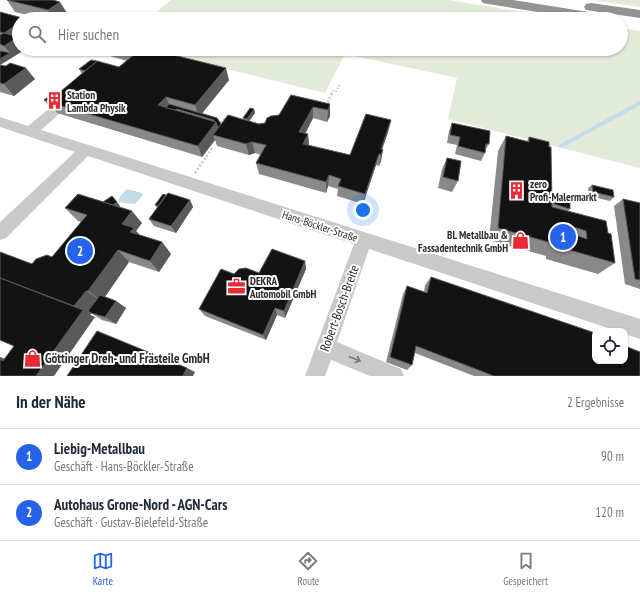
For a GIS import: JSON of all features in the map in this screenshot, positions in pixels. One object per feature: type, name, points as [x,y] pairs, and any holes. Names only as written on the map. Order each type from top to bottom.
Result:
[{"type":"highway","points":[[488,0],[563,12]]},
{"type":"highway","points":[[548,0],[627,12]]},
{"type":"highway","points":[[628,12],[640,14]]},
{"type":"highway","points":[[628,22],[640,24]]},
{"type":"street","points":[[30,132],[82,87]]},
{"type":"street","name":"Hans-Böckler-Straße","points":[[0,122],[640,329]]},
{"type":"street","points":[[0,233],[86,150]]},
{"type":"street","name":"Robert-Bosch-Breite","points":[[315,376],[364,240]]},
{"type":"street","points":[[325,347],[394,376]]},
{"type":"path","points":[[325,107],[333,92],[336,91],[340,84]]},
{"type":"path","points":[[221,123],[226,117]]},
{"type":"path","points":[[188,183],[213,147]]},
{"type":"green space","points":[[171,0],[449,0],[523,12],[156,12]]},
{"type":"green space","points":[[592,0],[640,0],[640,7]]},
{"type":"green space","points":[[628,29],[640,31],[640,168],[448,119],[457,78],[354,56],[628,56]]},
{"type":"green space","points":[[173,56],[344,56],[325,93]]},
{"type":"water","points":[[127,189],[142,193],[142,196],[135,204],[118,202],[120,196]]},
{"type":"building","points":[[7,0],[53,0],[60,2],[48,10]]},
{"type":"building","points":[[0,12],[12,15],[12,28],[4,33],[0,32]]},
{"type":"building","points":[[4,33],[12,35],[12,41],[4,46],[0,44],[0,35]]},
{"type":"building","points":[[1,51],[10,53],[0,59]]},
{"type":"building","points":[[132,56],[177,56],[226,68],[195,105],[166,97],[158,105],[216,122],[198,146],[48,102],[97,61],[119,67]]},
{"type":"building","points":[[91,60],[97,61],[85,71],[79,69]]},
{"type":"building","points":[[10,63],[26,68],[4,84],[0,83],[0,65],[6,66]]},
{"type":"building","points":[[53,93],[57,94],[48,101],[44,100]]},
{"type":"building","points":[[291,95],[330,104],[328,110],[313,107],[299,132],[308,134],[303,144],[350,155],[366,114],[391,120],[381,149],[383,150],[381,155],[379,154],[365,194],[338,186],[341,179],[329,175],[326,182],[256,163],[266,145],[252,142],[246,144],[213,135],[228,115],[259,124],[265,123],[267,118],[279,115]]},
{"type":"building","points":[[169,104],[217,118],[221,124],[218,128],[214,120],[177,109],[166,108]]},
{"type":"building","points":[[250,108],[254,109],[247,119],[243,118]]},
{"type":"building","points":[[452,123],[490,131],[489,144],[486,144],[485,153],[458,146],[460,137],[450,135]]},
{"type":"building","points":[[506,136],[529,142],[529,137],[549,142],[549,147],[551,147],[552,207],[606,221],[608,233],[611,234],[615,263],[559,247],[559,245],[498,228]],"holes":[[[574,227],[586,231],[587,239],[575,235]]]},
{"type":"building","points":[[447,158],[461,161],[458,181],[443,177]]},
{"type":"building","points":[[592,185],[613,190],[614,197],[593,192]]},
{"type":"building","points":[[168,193],[190,200],[171,226],[149,219]]},
{"type":"building","points":[[78,194],[132,211],[122,224],[134,228],[130,232],[162,242],[150,261],[118,250],[88,291],[86,291],[74,306],[0,278],[0,252],[32,264],[36,259],[47,255],[52,257],[87,215],[65,208]]},
{"type":"building","points":[[163,194],[166,195],[158,206],[155,205]]},
{"type":"building","points":[[554,194],[570,198],[570,209],[554,204]]},
{"type":"building","points":[[112,196],[117,202],[113,205],[103,202]]},
{"type":"building","points":[[623,199],[640,203],[640,280],[635,279]]},
{"type":"building","points":[[272,249],[305,261],[284,311],[275,308],[263,335],[199,309],[221,269],[234,274],[239,269],[246,268],[259,273]]},
{"type":"building","points":[[431,277],[592,332],[592,364],[628,364],[628,347],[640,352],[640,376],[494,376],[416,346],[412,365],[390,357],[407,286],[427,293]]},
{"type":"building","points":[[0,278],[83,310],[36,376],[0,376],[0,359],[3,361],[14,346],[0,340]]},
{"type":"building","points":[[100,295],[116,301],[105,317],[88,311]]},
{"type":"building","points":[[97,331],[187,368],[183,376],[67,376]]},
{"type":"waterway","points":[[561,146],[640,103]]},
{"type":"place","name":"Station Lambda Physik","points":[[54,101]]},
{"type":"place","name":"zero Profi-Malermarkt","points":[[517,190]]},
{"type":"place","name":"Liebig-Metallbau","points":[[563,237]]},
{"type":"place","name":"BL Metallbau & Fassadentechnik GmbH","points":[[521,241]]},
{"type":"place","name":"Autohaus Grone-Nord - AGN-Cars","points":[[80,251]]},
{"type":"place","name":"DEKRA Automobil GmbH","points":[[237,287]]},
{"type":"place","name":"Göttinger Dreh- und Frästeile GmbH","points":[[32,358]]}]
